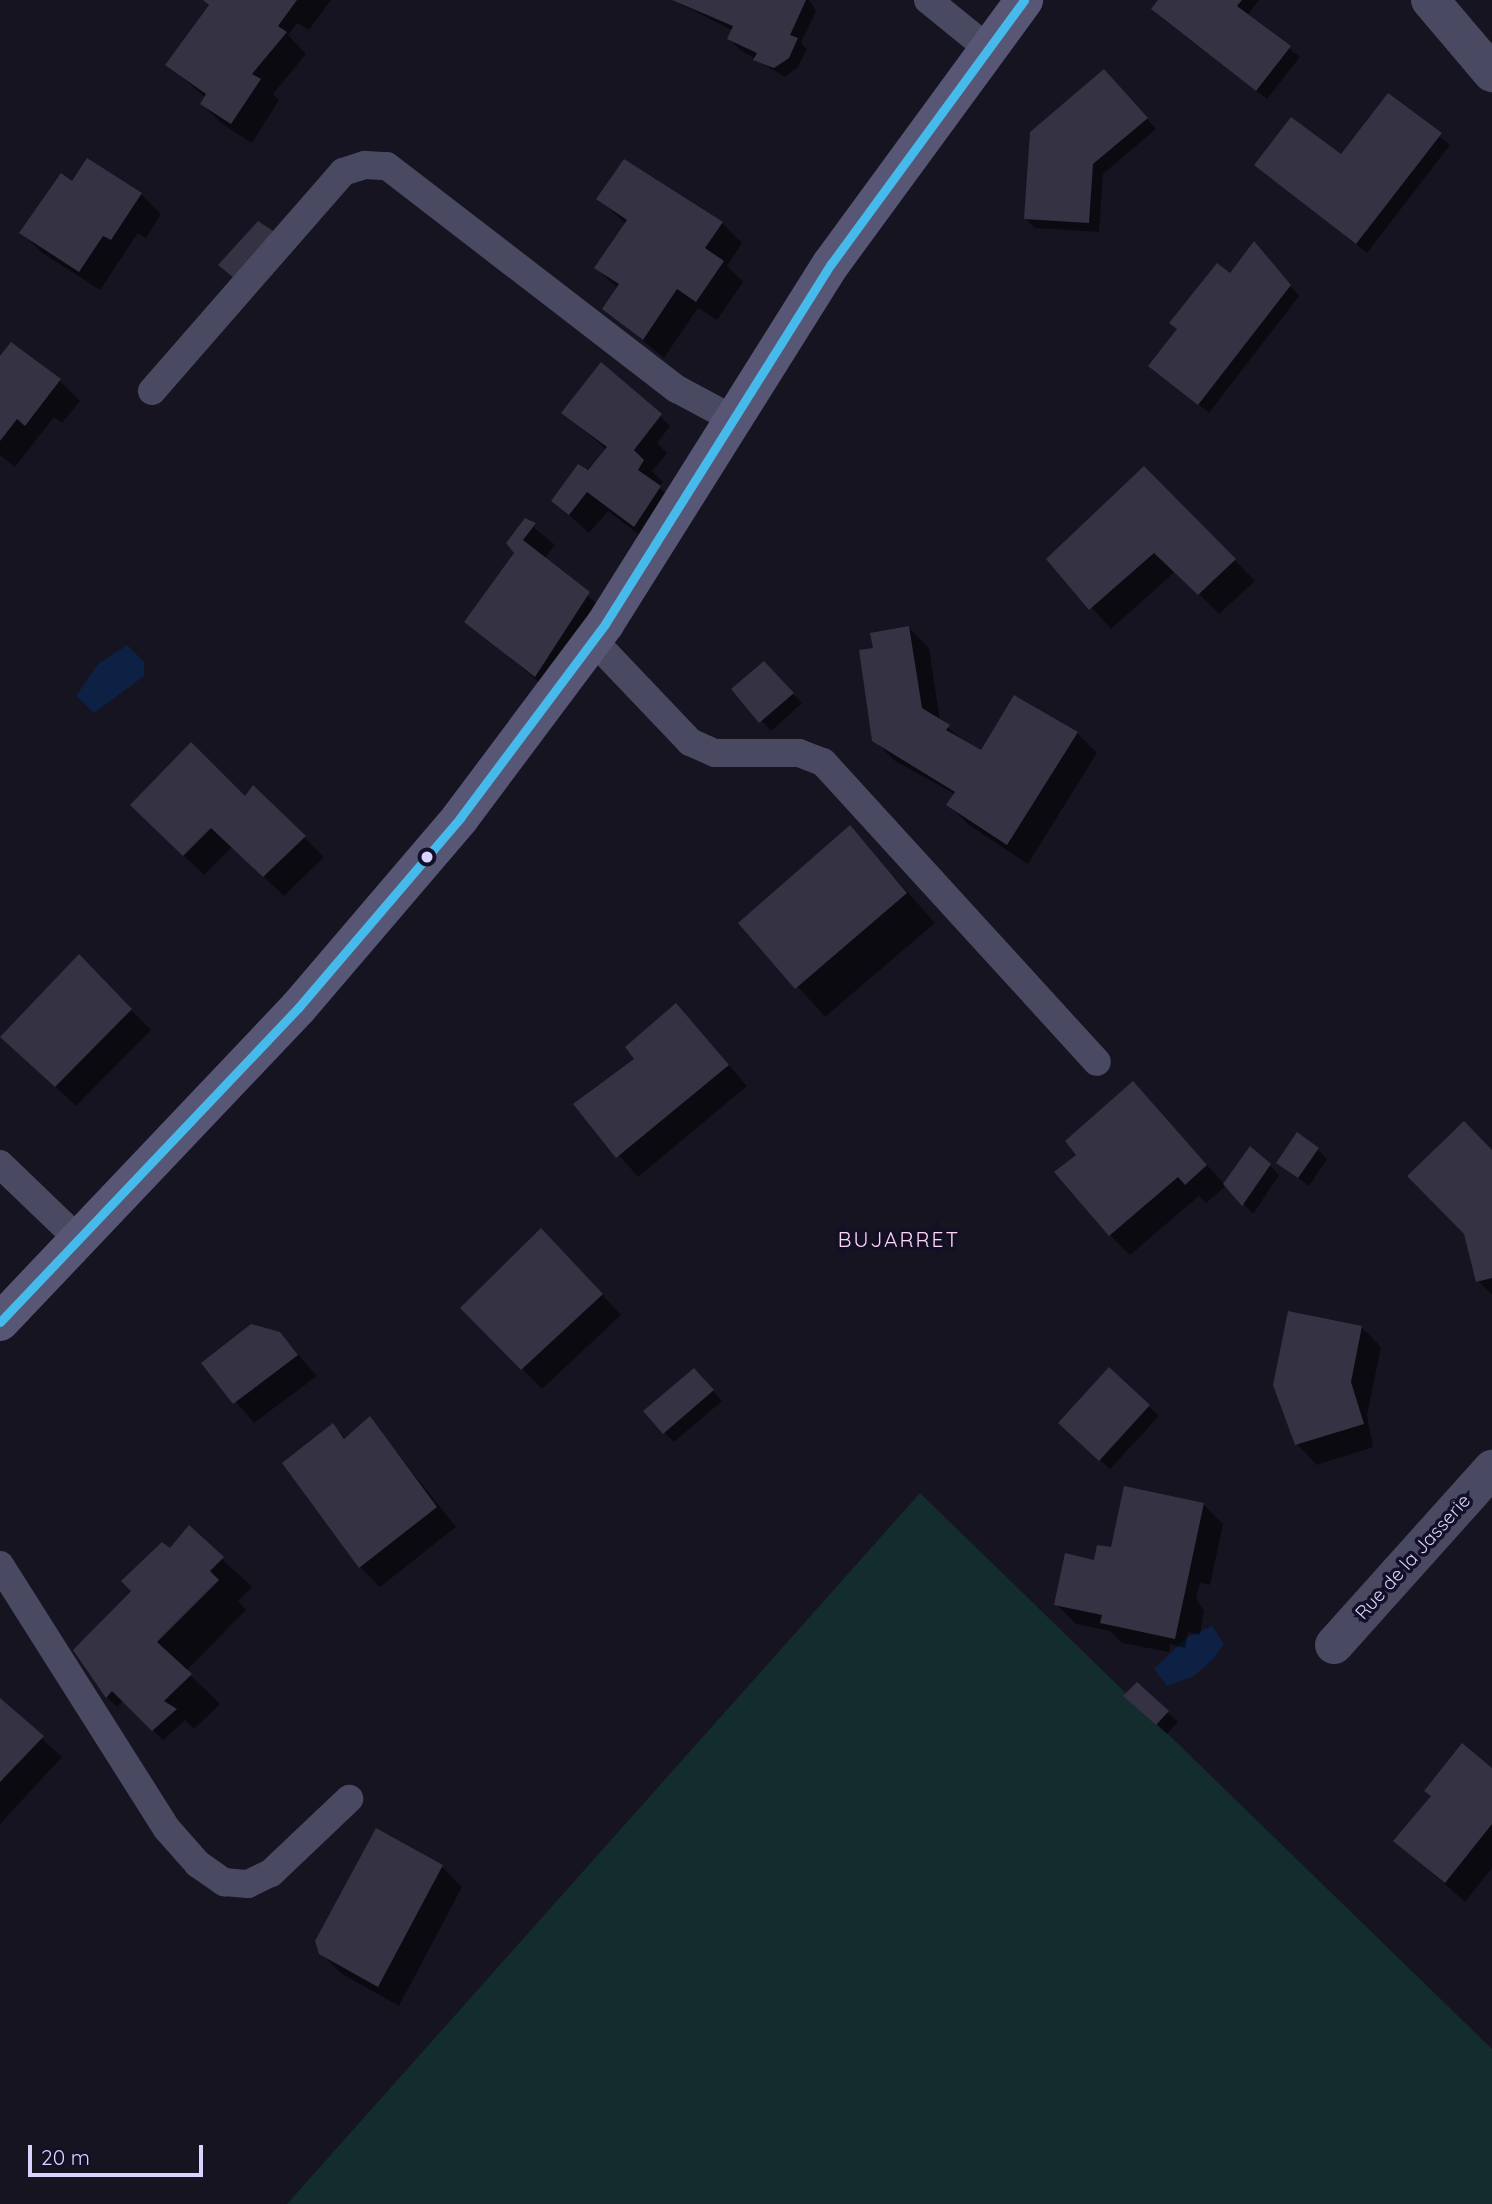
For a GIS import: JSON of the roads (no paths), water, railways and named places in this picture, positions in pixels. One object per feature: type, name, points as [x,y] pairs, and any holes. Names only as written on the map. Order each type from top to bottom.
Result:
[{"type":"main road","points":[[0,1322],[332,968],[460,818],[593,640],[831,264],[1024,0]]},
{"type":"street","points":[[1430,0],[1492,73]]},
{"type":"street","name":"Rue de la Jasserie","points":[[1334,1645],[1492,1469]]},
{"type":"lane","points":[[928,0],[987,48]]},
{"type":"lane","points":[[152,391],[343,172],[365,164],[387,166],[655,373],[733,419]]},
{"type":"lane","points":[[593,640],[690,742],[715,753],[799,753],[823,762],[1097,1062]]},
{"type":"lane","points":[[0,1164],[79,1240]]},
{"type":"lane","points":[[0,1565],[167,1829],[198,1864],[224,1882],[248,1884],[271,1873],[349,1799]]},
{"type":"water","points":[[127,645],[144,662],[144,676],[94,713],[76,696],[98,664]]},
{"type":"water","points":[[1212,1626],[1224,1644],[1214,1658],[1194,1676],[1167,1686],[1154,1669],[1186,1638]]},
{"type":"district","name":"BUJARRET","points":[[899,1239]]}]
